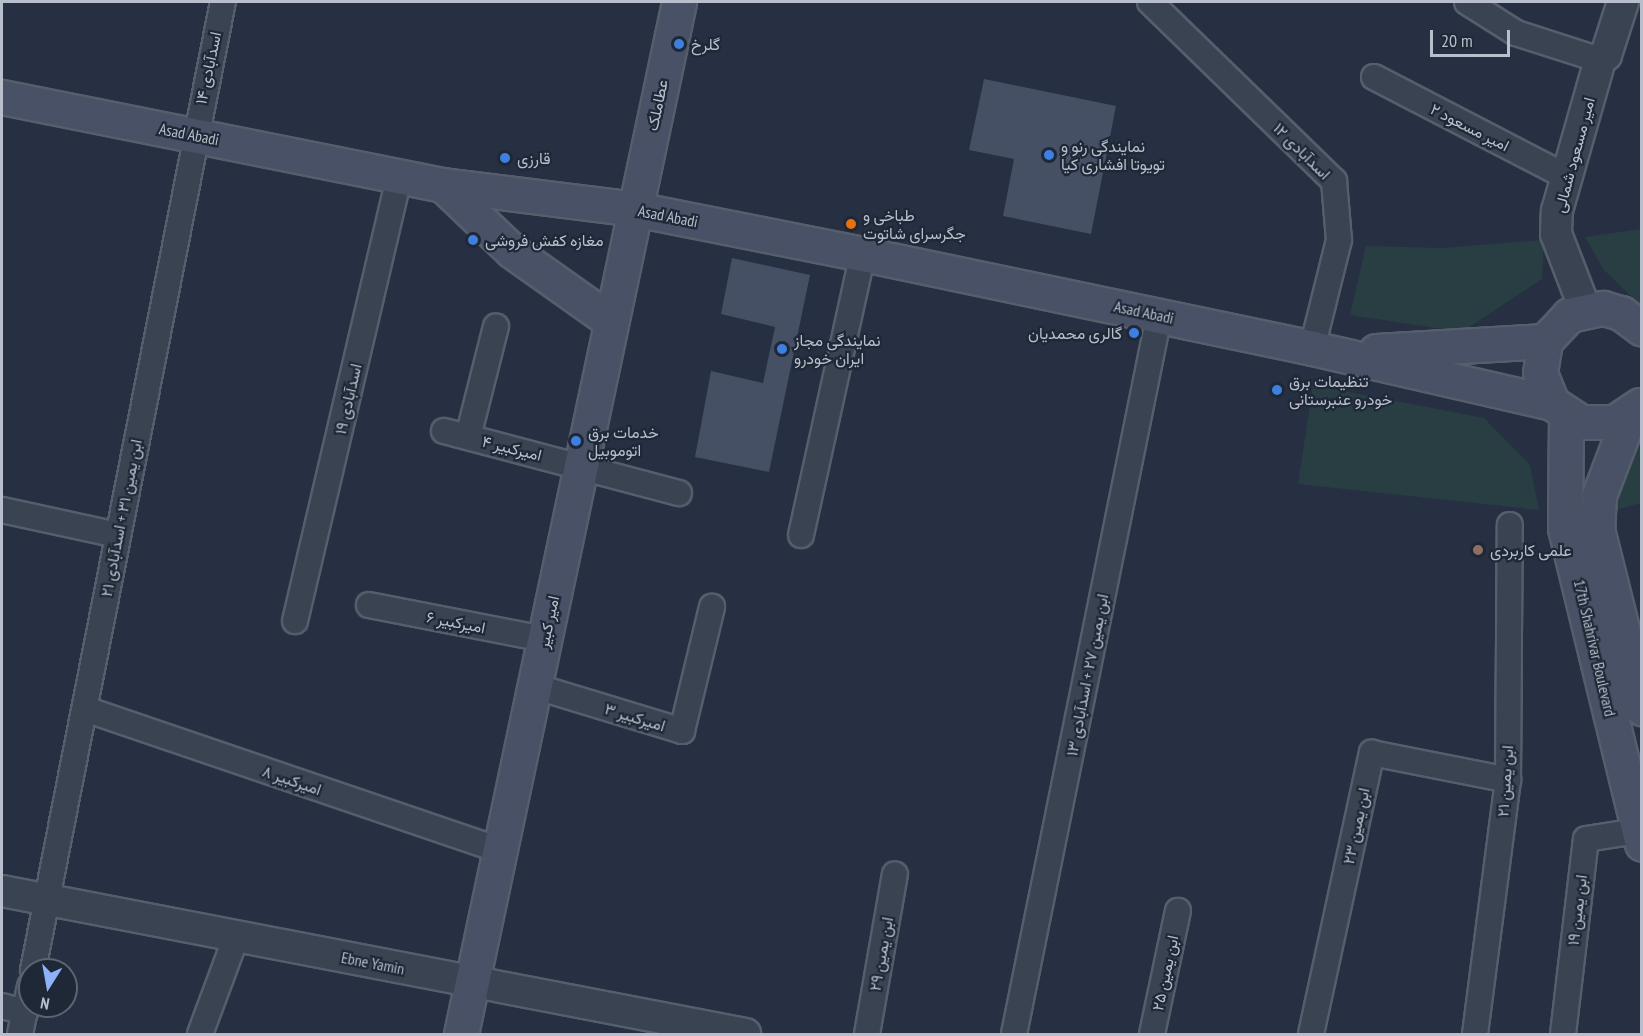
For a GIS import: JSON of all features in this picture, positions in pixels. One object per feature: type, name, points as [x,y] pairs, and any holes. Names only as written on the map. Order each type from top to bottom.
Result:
[{"type":"main road","name":"عطاملک","points":[[635,209],[678,2]]},
{"type":"main road","name":"Asad Abadi","points":[[2,97],[444,185],[635,209],[863,254],[1322,350],[1559,409],[1598,424],[1636,409]]},
{"type":"main road","points":[[444,185],[512,251],[611,321]]},
{"type":"main road","name":"امیر کبیر","points":[[461,1035],[635,209]]},
{"type":"main road","points":[[1559,409],[1539,373],[1545,341],[1554,327],[1585,309],[1621,313],[1641,329]]},
{"type":"main road","name":"Asad Abadi","points":[[1322,350],[1545,341]]},
{"type":"main road","name":"17th Shahrivar Boulevard","points":[[1559,409],[1565,528],[1640,837]]},
{"type":"main road","name":"17th Shahrivar Boulevard","points":[[1636,409],[1599,495],[1597,529],[1641,708]]},
{"type":"street","name":"اسدآبادی ۱۴","points":[[194,135],[223,2]]},
{"type":"street","name":"اسدآبادی ۱۲","points":[[1150,2],[1334,182],[1340,240],[1322,350]]},
{"type":"street","points":[[1467,2],[1516,33],[1600,60]]},
{"type":"street","name":"امیر مسعود شمالی","points":[[1585,309],[1556,234],[1567,177],[1600,60],[1606,55],[1623,2]]},
{"type":"street","name":"امیر مسعود ۲","points":[[1374,77],[1567,177]]},
{"type":"street","name":"ابن یمین ۳۱ + اسدآبادی ۲۱","points":[[36,958],[194,135]]},
{"type":"street","name":"اسدآبادی ۱۹","points":[[295,621],[399,176]]},
{"type":"street","points":[[801,535],[863,254]]},
{"type":"street","name":"ابن یمین ۲۷ + اسدآبادی ۱۳","points":[[1014,1035],[1159,316]]},
{"type":"street","points":[[468,438],[496,326]]},
{"type":"street","name":"امیرکبیر ۴","points":[[444,431],[581,465],[678,493]]},
{"type":"street","points":[[2,510],[118,535]]},
{"type":"street","name":"ابن یمین ۲۱","points":[[1475,1035],[1508,780],[1510,525]]},
{"type":"street","name":"امیرکبیر ۶","points":[[369,605],[544,639]]},
{"type":"street","name":"امیرکبیر ۳","points":[[534,686],[682,731],[712,607]]},
{"type":"street","name":"امیرکبیر ۸","points":[[85,709],[499,850]]},
{"type":"street","name":"ابن یمین ۲۳","points":[[1311,1035],[1372,753],[1508,780]]},
{"type":"street","name":"ابن یمین ۱۹","points":[[1563,1035],[1586,839],[1640,837]]},
{"type":"street","name":"ابن یمین ۲۹","points":[[867,1035],[895,874]]},
{"type":"street","name":"Ebne Yamin","points":[[2,891],[745,1035]]},
{"type":"street","name":"ابن یمین ۲۵","points":[[1152,1035],[1178,911]]},
{"type":"street","points":[[200,1035],[237,936]]},
{"type":"green space","points":[[1642,229],[1641,306],[1604,270],[1585,237]]},
{"type":"green space","points":[[1544,240],[1542,279],[1462,332],[1350,315],[1366,246],[1442,248]]},
{"type":"green space","points":[[1313,385],[1484,418],[1530,465],[1539,510],[1298,484]]},
{"type":"green space","points":[[1641,413],[1641,503],[1605,513]]},
{"type":"building","name":"نمایندگی رنو و تویوتا افشاری کیا","points":[[984,79],[1116,106],[1091,234],[1003,216],[1014,159],[969,150]]},
{"type":"building","name":"نمایندگی مجاز ایران خودرو","points":[[732,258],[810,275],[769,472],[695,457],[711,371],[763,383],[775,327],[721,314]]},
{"type":"place","name":"گلرخ","points":[[679,44]]},
{"type":"place","name":"نمایندگی رنو و تویوتا افشاری کیا","points":[[1049,155]]},
{"type":"place","name":"قارزی","points":[[505,158]]},
{"type":"place","name":"طباخی و جگرسرای شاتوت","points":[[851,224]]},
{"type":"place","name":"مغازه کفش فروشی","points":[[473,240]]},
{"type":"place","name":"گالری محمدیان","points":[[1134,333]]},
{"type":"place","name":"نمایندگی مجاز ایران خودرو","points":[[782,349]]},
{"type":"place","name":"تنظیمات برق خودرو عنبرستانی","points":[[1277,390]]},
{"type":"place","name":"خدمات برق اتوموبیل","points":[[576,441]]},
{"type":"place","name":"علمی کاربردی","points":[[1478,550]]}]
